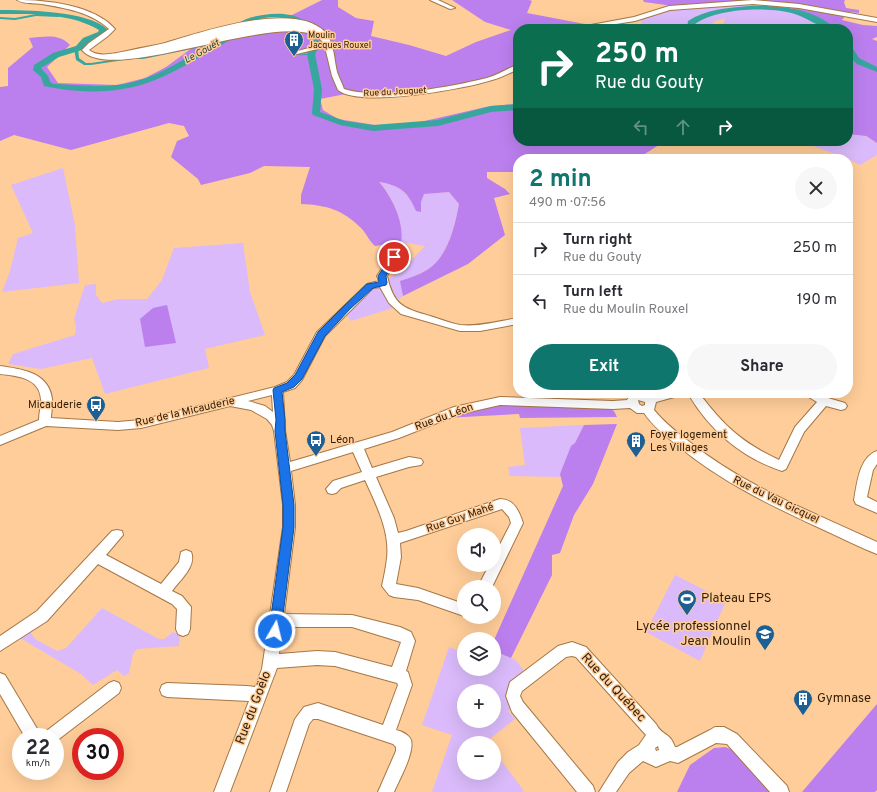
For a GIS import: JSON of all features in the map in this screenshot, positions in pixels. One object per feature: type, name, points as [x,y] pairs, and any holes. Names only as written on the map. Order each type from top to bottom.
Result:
[{"type":"street","name":"Rue du Jouguet","points":[[20,0],[54,5],[74,10],[96,17],[107,23],[112,29],[110,33],[93,42],[85,50],[93,55],[111,56],[160,46],[247,18],[286,14],[305,19],[321,30],[325,37],[325,46],[341,90],[356,94],[405,93],[446,88],[491,78],[513,69]]},
{"type":"street","points":[[433,0],[452,8]]},
{"type":"street","points":[[605,24],[635,19],[669,8],[753,2],[806,7],[877,20]]},
{"type":"street","points":[[298,52],[325,46]]},
{"type":"street","points":[[394,257],[382,276],[392,302],[397,308],[404,312],[451,327],[460,328],[480,328],[513,322]]},
{"type":"street","name":"Rue de la Micauderie","points":[[0,441],[45,422],[118,426],[141,424],[230,403],[291,385],[298,377],[321,334],[370,286],[384,283]]},
{"type":"street","points":[[0,370],[31,376],[39,381],[44,387],[46,396],[45,422]]},
{"type":"street","points":[[230,403],[252,406],[263,410],[274,391]]},
{"type":"street","name":"Rue du Goëlo","points":[[222,792],[271,661],[277,620],[289,527],[289,505],[280,420],[274,391]]},
{"type":"street","name":"Rue du Léon","points":[[285,468],[395,435],[458,410],[500,401],[612,405],[634,398]]},
{"type":"street","name":"Rue du Léon","points":[[644,398],[648,404]]},
{"type":"street","points":[[648,404],[662,398]]},
{"type":"street","points":[[697,398],[729,436],[745,447],[782,466],[799,430],[824,401]]},
{"type":"street","points":[[819,398],[841,406]]},
{"type":"street","name":"Rue du Vau Gicquel","points":[[648,404],[658,422],[688,448],[714,467],[745,486],[877,548]]},
{"type":"street","name":"Rue du Goëlo","points":[[263,410],[274,420],[280,431]]},
{"type":"street","points":[[357,447],[388,518],[394,539],[394,558],[389,586],[394,591],[418,594],[457,608]]},
{"type":"street","points":[[877,456],[867,468],[860,500],[877,508]]},
{"type":"street","points":[[332,489],[337,484],[368,474],[409,462],[417,462]]},
{"type":"street","name":"Rue Guy Mahé","points":[[394,539],[500,504],[505,504],[514,514],[517,523],[488,580]]},
{"type":"street","points":[[0,644],[42,616],[117,535]]},
{"type":"street","points":[[163,592],[185,564],[186,556]]},
{"type":"street","points":[[97,557],[177,600],[184,607],[183,629]]},
{"type":"street","points":[[277,620],[352,621],[400,634],[406,637],[408,641],[397,675]]},
{"type":"street","name":"Rue du Québec","points":[[587,792],[517,707],[513,696],[516,687],[563,651],[572,649],[581,652],[651,729],[651,744],[664,742],[667,753],[678,755],[715,735],[724,735],[732,739],[782,792]]},
{"type":"street","points":[[271,661],[317,658],[335,659],[403,677],[405,685],[387,734]]},
{"type":"street","points":[[0,680],[29,728]]},
{"type":"street","points":[[62,728],[114,688]]},
{"type":"street","points":[[167,690],[247,693],[259,696]]},
{"type":"street","points":[[278,792],[303,719],[309,712],[318,711],[398,738],[404,743],[404,751],[386,792]]},
{"type":"street","points":[[607,792],[625,764],[651,744]]},
{"type":"shaded area","points":[[322,0],[338,0],[338,7],[356,18],[374,21],[371,36],[446,56],[476,42],[511,30],[485,22],[452,0],[532,1],[527,13],[585,24],[513,24],[513,67],[489,78],[447,87],[393,92],[356,92],[320,99],[323,110],[338,119],[394,128],[490,106],[513,104],[513,146],[657,146],[645,154],[513,154],[513,172],[487,172],[487,178],[505,189],[510,194],[494,198],[505,235],[468,264],[403,296],[400,281],[427,270],[434,264],[445,249],[453,231],[459,204],[449,192],[424,194],[421,202],[421,212],[416,211],[410,199],[398,187],[379,182],[388,194],[396,210],[402,234],[401,242],[375,246],[361,228],[341,213],[327,207],[301,204],[301,195],[310,167],[264,166],[250,173],[201,185],[198,179],[171,157],[177,141],[189,136],[184,126],[169,123],[71,150],[14,135],[0,141],[0,87],[8,86],[8,68],[33,47],[29,38],[56,37],[66,41],[70,45],[47,67],[58,83],[117,85],[145,78],[166,67],[199,43],[244,27],[292,15]]},
{"type":"shaded area","points":[[643,0],[845,0],[844,2],[846,8],[859,10],[859,13],[848,12],[842,20],[863,25],[877,26],[877,37],[872,39],[877,41],[877,143],[866,136],[853,135],[853,24],[819,24],[790,12],[793,9],[788,3],[742,1],[673,6],[644,2]]},
{"type":"shaded area","points":[[742,1],[788,3],[794,9],[791,12],[819,24],[723,24],[725,18],[712,24],[642,24],[639,17],[651,12],[677,6]]},
{"type":"shaded area","points":[[853,135],[865,136],[877,143],[877,155],[860,165],[853,162],[853,154],[835,154],[813,146],[853,146]]},
{"type":"shaded area","points":[[63,168],[75,225],[79,283],[2,292],[10,271],[18,238],[33,233],[11,185]]},
{"type":"shaded area","points":[[378,181],[398,186],[421,212],[421,202],[424,194],[449,192],[459,204],[453,231],[440,257],[427,270],[401,281],[403,296],[398,300],[386,279],[398,274],[425,246],[401,242],[401,227],[396,209],[388,193]]},
{"type":"shaded area","points":[[243,243],[250,292],[265,335],[205,349],[209,368],[105,394],[92,358],[41,369],[8,364],[13,354],[75,335],[76,325],[74,319],[85,285],[96,284],[96,295],[102,303],[119,299],[147,299],[162,280],[174,248]]},
{"type":"shaded area","points":[[375,287],[382,288],[393,308],[351,321],[346,314]]},
{"type":"shaded area","points":[[167,305],[176,343],[145,347],[140,319],[153,308]]},
{"type":"shaded area","points":[[504,404],[608,408],[614,411],[617,417],[520,418],[519,414],[445,418],[475,409]]},
{"type":"shaded area","points":[[617,424],[593,484],[574,515],[560,553],[552,555],[552,575],[511,658],[501,654],[501,632],[498,632],[563,486],[560,474],[571,446],[575,443],[584,425]]},
{"type":"shaded area","points":[[584,425],[560,474],[561,477],[510,476],[508,467],[525,465],[520,428]]},
{"type":"shaded area","name":"Plateau EPS","points":[[675,575],[726,601],[700,661],[646,632]]},
{"type":"shaded area","points":[[102,608],[159,639],[164,639],[173,632],[180,635],[179,646],[137,649],[133,654],[129,673],[124,676],[117,670],[93,685],[81,674],[20,638],[30,631],[35,639],[57,651],[66,648]]},
{"type":"shaded area","points":[[449,647],[457,650],[457,676],[501,676],[501,654],[516,660],[526,674],[513,707],[508,711],[515,719],[493,736],[457,736],[457,780],[501,780],[501,760],[524,791],[432,792],[452,735],[422,725]]},
{"type":"shaded area","points":[[877,704],[877,790],[875,792],[802,792]]},
{"type":"shaded area","points":[[725,747],[733,750],[771,792],[677,792],[690,765],[714,748]]},
{"type":"waterway","name":"Le Gouët","points":[[691,24],[698,18],[708,14],[749,8],[783,9],[802,14],[822,24]]},
{"type":"waterway","name":"Le Gouët","points":[[0,12],[39,13],[69,17],[83,20],[103,29],[101,33],[86,40],[79,48],[56,55],[37,67],[37,70],[43,74],[47,84],[55,86],[104,88],[128,86],[139,83],[166,72],[211,46],[220,43],[233,30],[246,21],[261,17],[285,16],[297,19],[304,24],[312,34],[315,42],[316,46],[311,54],[318,89],[316,113],[343,123],[373,128],[438,123],[491,109],[513,107]]},
{"type":"waterway","name":"Le Gouët","points":[[0,13],[16,12]]},
{"type":"waterway","points":[[0,18],[15,19],[36,15],[58,16]]},
{"type":"waterway","points":[[287,31],[295,42],[299,55],[311,54]]},
{"type":"waterway","name":"Le Gouët","points":[[221,43],[235,38]]},
{"type":"waterway","points":[[76,48],[77,59],[85,64],[91,64],[131,58],[143,58],[214,44]]},
{"type":"waterway","name":"Le Gouët","points":[[853,56],[864,64],[877,70]]},
{"type":"place","name":"Moulin Jacques Rouxel","points":[[294,57]]},
{"type":"place","name":"Micauderie","points":[[96,422]]},
{"type":"place","name":"Léon","points":[[316,457]]},
{"type":"place","name":"Foyer logement Les Villages","points":[[636,458]]},
{"type":"place","name":"Plateau EPS","points":[[687,616]]},
{"type":"place","name":"Lycée professionnel Jean Moulin","points":[[765,651]]},
{"type":"place","name":"Gymnase","points":[[803,716]]},
{"type":"route","points":[[275,631],[289,527],[289,505],[280,431],[277,390],[291,385],[298,377],[321,334],[370,286],[384,283],[382,276],[394,257]]}]
